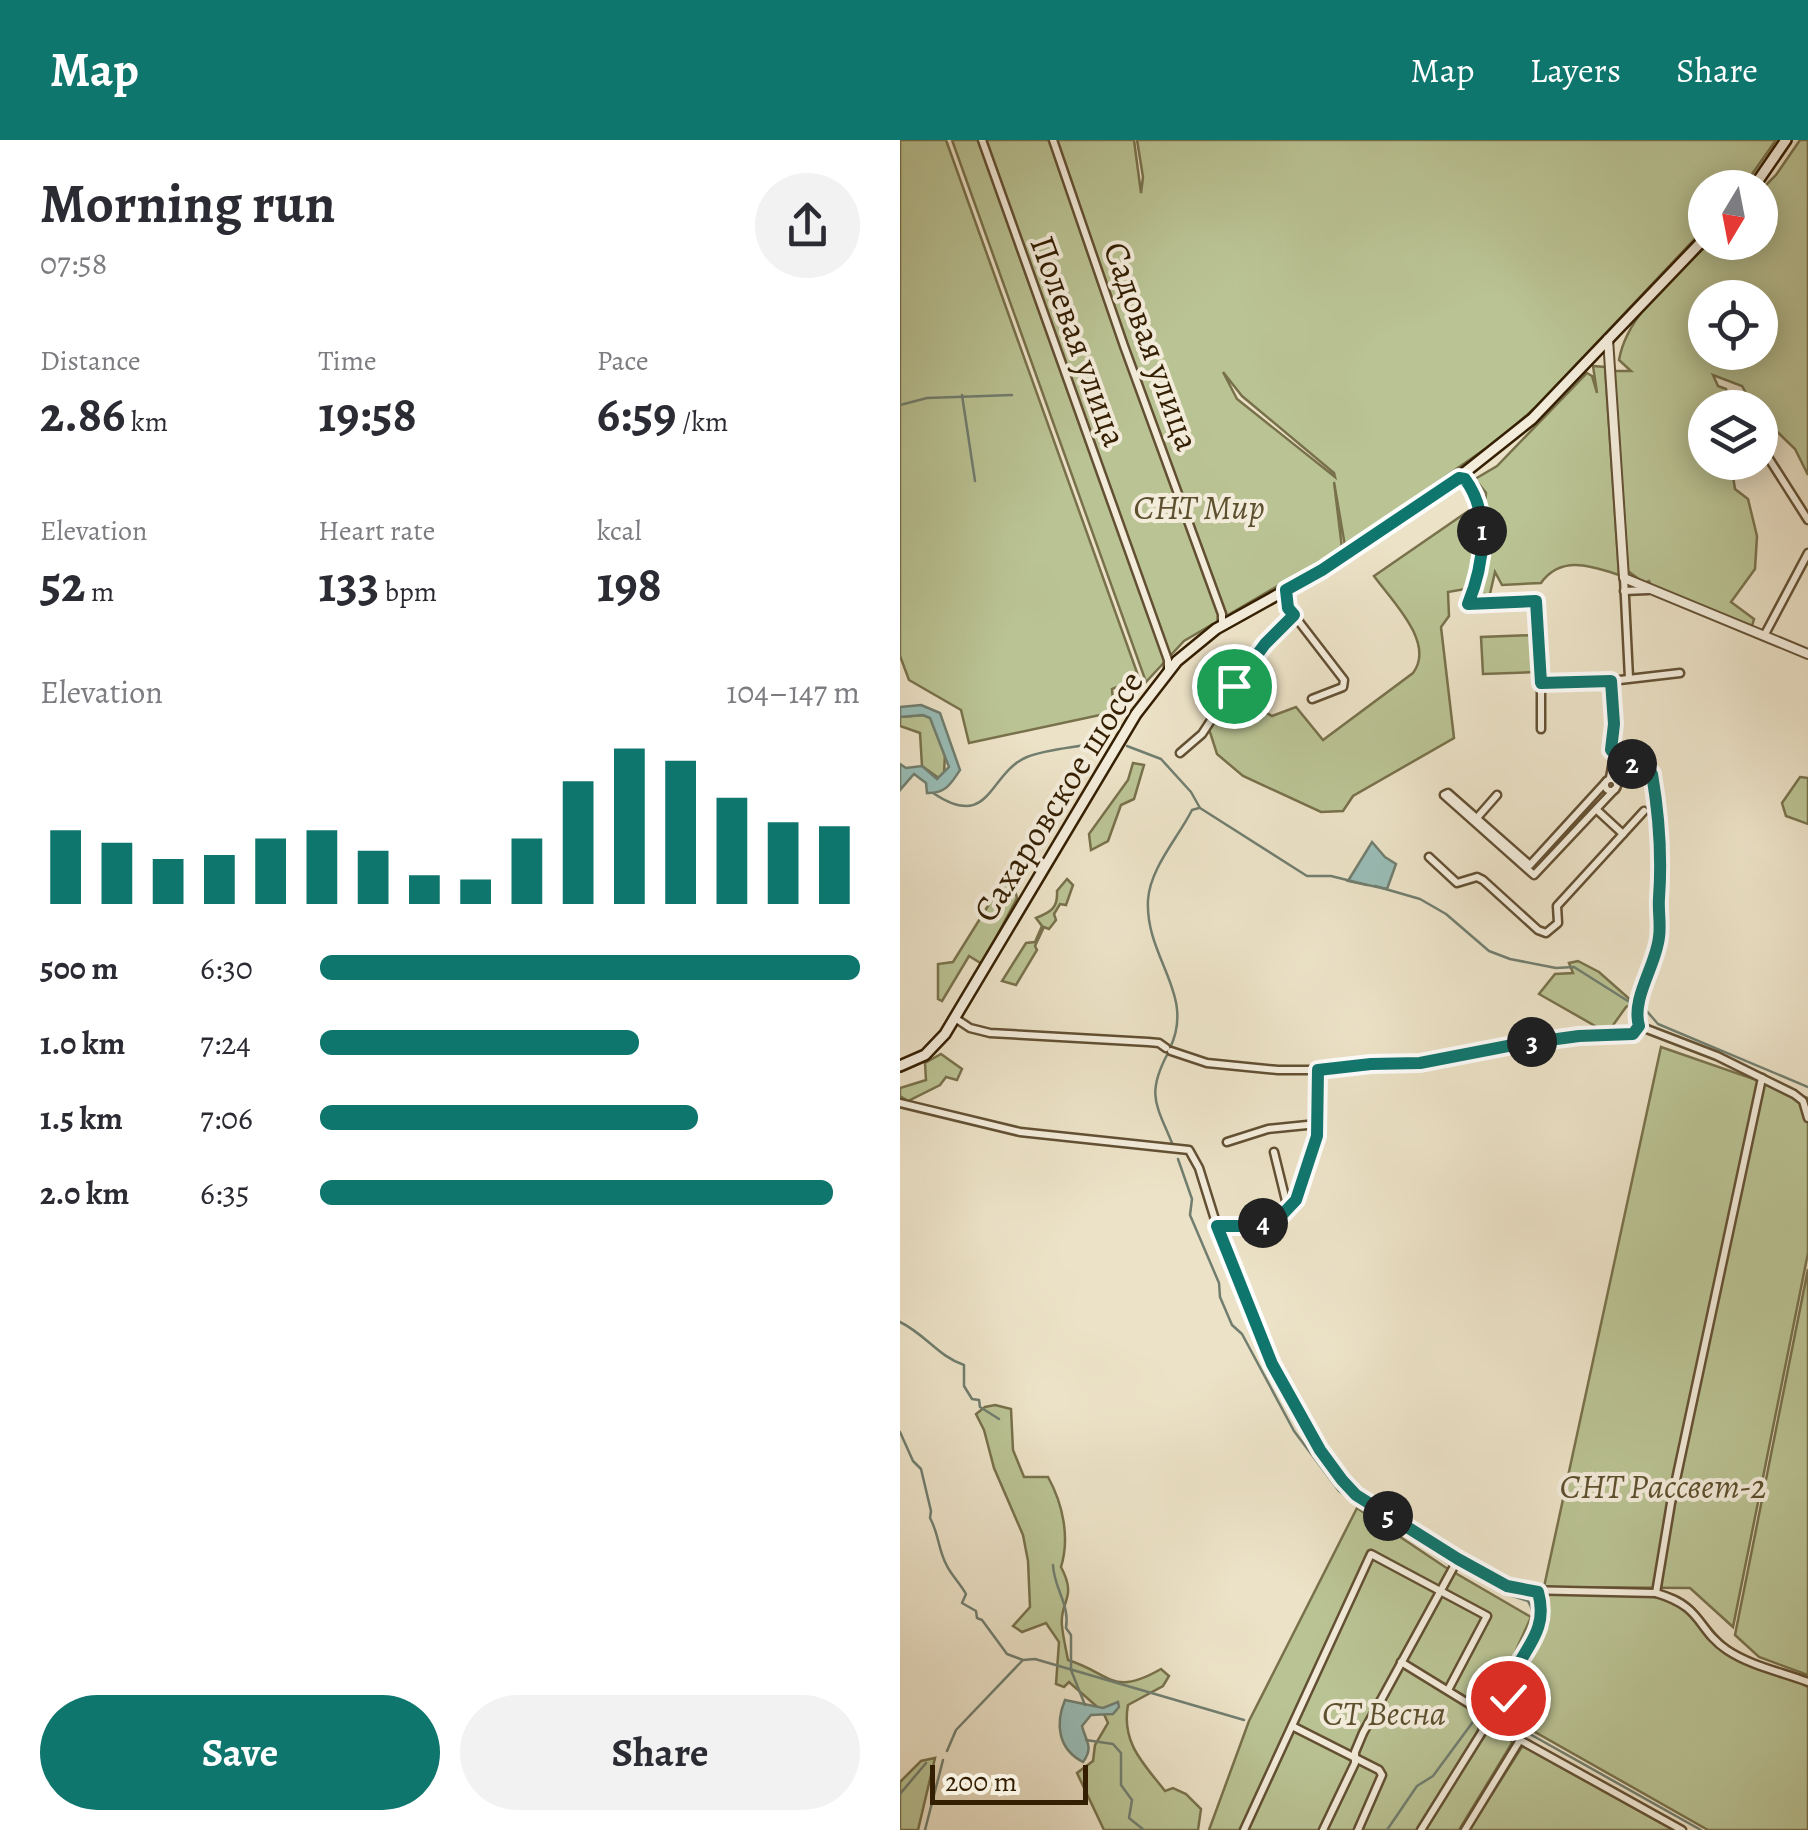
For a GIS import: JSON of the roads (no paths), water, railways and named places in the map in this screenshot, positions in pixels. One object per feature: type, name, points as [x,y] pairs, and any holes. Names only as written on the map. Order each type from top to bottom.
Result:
[{"type":"main road","points":[[1765,170],[1786,140]]},
{"type":"main road","name":"Сахаровское шоссе","points":[[900,1066],[930,1050],[955,1018],[1136,714],[1168,671],[1193,646],[1222,626],[1322,570],[1514,436],[1688,256]]},
{"type":"street","name":"Полевая улица","points":[[982,140],[1168,660],[1168,671]]},
{"type":"street","name":"Садовая улица","points":[[1053,140],[1222,614],[1222,626]]},
{"type":"street","points":[[1608,340],[1629,678]]},
{"type":"street","points":[[1778,473],[1808,520]]},
{"type":"street","points":[[1459,478],[1465,479],[1474,492],[1482,522],[1475,588],[1468,604],[1536,601],[1541,729]]},
{"type":"street","points":[[1764,636],[1808,553]]},
{"type":"street","points":[[1624,578],[1808,654]]},
{"type":"street","points":[[1286,590],[1288,608],[1344,680],[1343,687],[1312,699]]},
{"type":"street","points":[[1624,591],[1651,590]]},
{"type":"street","points":[[1180,754],[1202,734],[1244,670],[1294,615]]},
{"type":"street","points":[[1541,683],[1611,681],[1680,673]]},
{"type":"street","points":[[1611,681],[1614,724],[1609,746],[1613,753],[1652,774],[1662,870],[1660,930],[1654,962],[1639,1000],[1639,1026]]},
{"type":"street","points":[[1607,781],[1530,865],[1444,793],[1458,810],[1534,875],[1615,789],[1608,790],[1607,781],[1613,753]]},
{"type":"street","points":[[1476,819],[1497,795]]},
{"type":"street","points":[[1596,810],[1623,834]]},
{"type":"street","points":[[1428,857],[1457,883],[1478,877],[1483,880],[1546,933],[1558,923],[1557,906],[1644,812]]},
{"type":"street","points":[[955,1018],[990,1034],[1159,1043],[1207,1063],[1278,1070],[1420,1063],[1579,1036],[1617,1037],[1633,1034],[1639,1026]]},
{"type":"street","points":[[1639,1026],[1717,1056],[1799,1098],[1808,1118]]},
{"type":"street","points":[[1217,1226],[1249,1226],[1279,1218],[1288,1211],[1317,1136],[1318,1070]]},
{"type":"street","points":[[1656,1594],[1762,1078]]},
{"type":"street","points":[[900,1103],[1020,1132],[1188,1150],[1272,1364],[1331,1467],[1356,1495],[1507,1586],[1538,1592],[1656,1594],[1674,1599],[1694,1611],[1723,1648],[1808,1682]]},
{"type":"street","points":[[1227,1142],[1268,1129],[1317,1124]]},
{"type":"street","points":[[1274,1152],[1288,1211]]},
{"type":"street","points":[[1244,1830],[1370,1554],[1487,1616],[1448,1690]]},
{"type":"street","points":[[1323,1830],[1401,1662],[1458,1559]]},
{"type":"street","points":[[1465,1830],[1520,1740],[1524,1719],[1508,1694],[1538,1633],[1543,1608],[1538,1592]]},
{"type":"street","points":[[1401,1662],[1484,1715],[1486,1723],[1421,1830]]},
{"type":"street","points":[[1292,1726],[1379,1770],[1382,1775],[1358,1830]]},
{"type":"street","points":[[1520,1740],[1682,1830]]},
{"type":"water","points":[[921,705],[940,713],[960,770],[947,787],[933,793],[927,793],[926,783],[914,774],[900,790],[900,764],[906,768],[922,766],[937,779],[949,767],[930,718],[900,717],[900,707]]},
{"type":"water","points":[[1372,842],[1396,864],[1387,889],[1348,881]]},
{"type":"water","points":[[1065,1700],[1103,1708],[1118,1702],[1113,1714],[1091,1715],[1082,1726],[1089,1748],[1083,1762],[1068,1750],[1061,1735]]},
{"type":"waterway","points":[[962,395],[975,481]]},
{"type":"waterway","points":[[900,405],[927,398],[1012,395]]},
{"type":"waterway","points":[[933,793],[952,803],[978,803],[1014,765],[1027,757],[1111,739]]},
{"type":"waterway","points":[[1127,746],[1161,759],[1200,808],[1307,876],[1331,876],[1367,885]]},
{"type":"waterway","points":[[1170,1048],[1177,1010],[1154,940],[1148,900],[1159,865],[1192,810],[1199,808]]},
{"type":"waterway","points":[[1375,886],[1420,899],[1446,914],[1489,951],[1556,968],[1574,967],[1631,1003]]},
{"type":"waterway","points":[[1645,1009],[1658,1024],[1808,1087]]},
{"type":"waterway","points":[[1168,1053],[1155,1091],[1174,1148]]},
{"type":"waterway","points":[[1178,1159],[1192,1199],[1190,1215],[1219,1283],[1220,1297],[1232,1325],[1242,1334],[1294,1431],[1339,1491],[1449,1564]]},
{"type":"waterway","points":[[900,1322],[964,1365],[964,1386],[972,1399],[979,1400],[980,1407],[999,1419]]},
{"type":"waterway","points":[[900,1432],[913,1461],[921,1469],[930,1518],[942,1554],[966,1594],[962,1603],[976,1611],[977,1618],[1007,1654],[1244,1720]]},
{"type":"waterway","points":[[1053,1565],[1066,1611],[1066,1628],[1071,1635],[1071,1670],[1085,1705]]},
{"type":"waterway","points":[[1457,1568],[1501,1592],[1528,1601],[1533,1613],[1529,1636],[1497,1694],[1498,1716],[1520,1728]]},
{"type":"waterway","points":[[947,1751],[956,1730],[1022,1661]]},
{"type":"waterway","points":[[1387,1830],[1417,1786],[1433,1776],[1478,1715]]},
{"type":"waterway","points":[[1528,1733],[1701,1830]]},
{"type":"waterway","points":[[1086,1740],[1113,1744],[1121,1753],[1121,1785],[1132,1800],[1129,1818],[1144,1830]]},
{"type":"waterway","points":[[925,1830],[943,1760]]},
{"type":"waterway","points":[[900,1794],[926,1763]]},
{"type":"park label","name":"СНТ Мир","points":[[1199,507]]},
{"type":"park label","name":"СНТ Рассвет-2","points":[[1663,1486]]},
{"type":"park label","name":"СТ Весна","points":[[1384,1713]]}]
